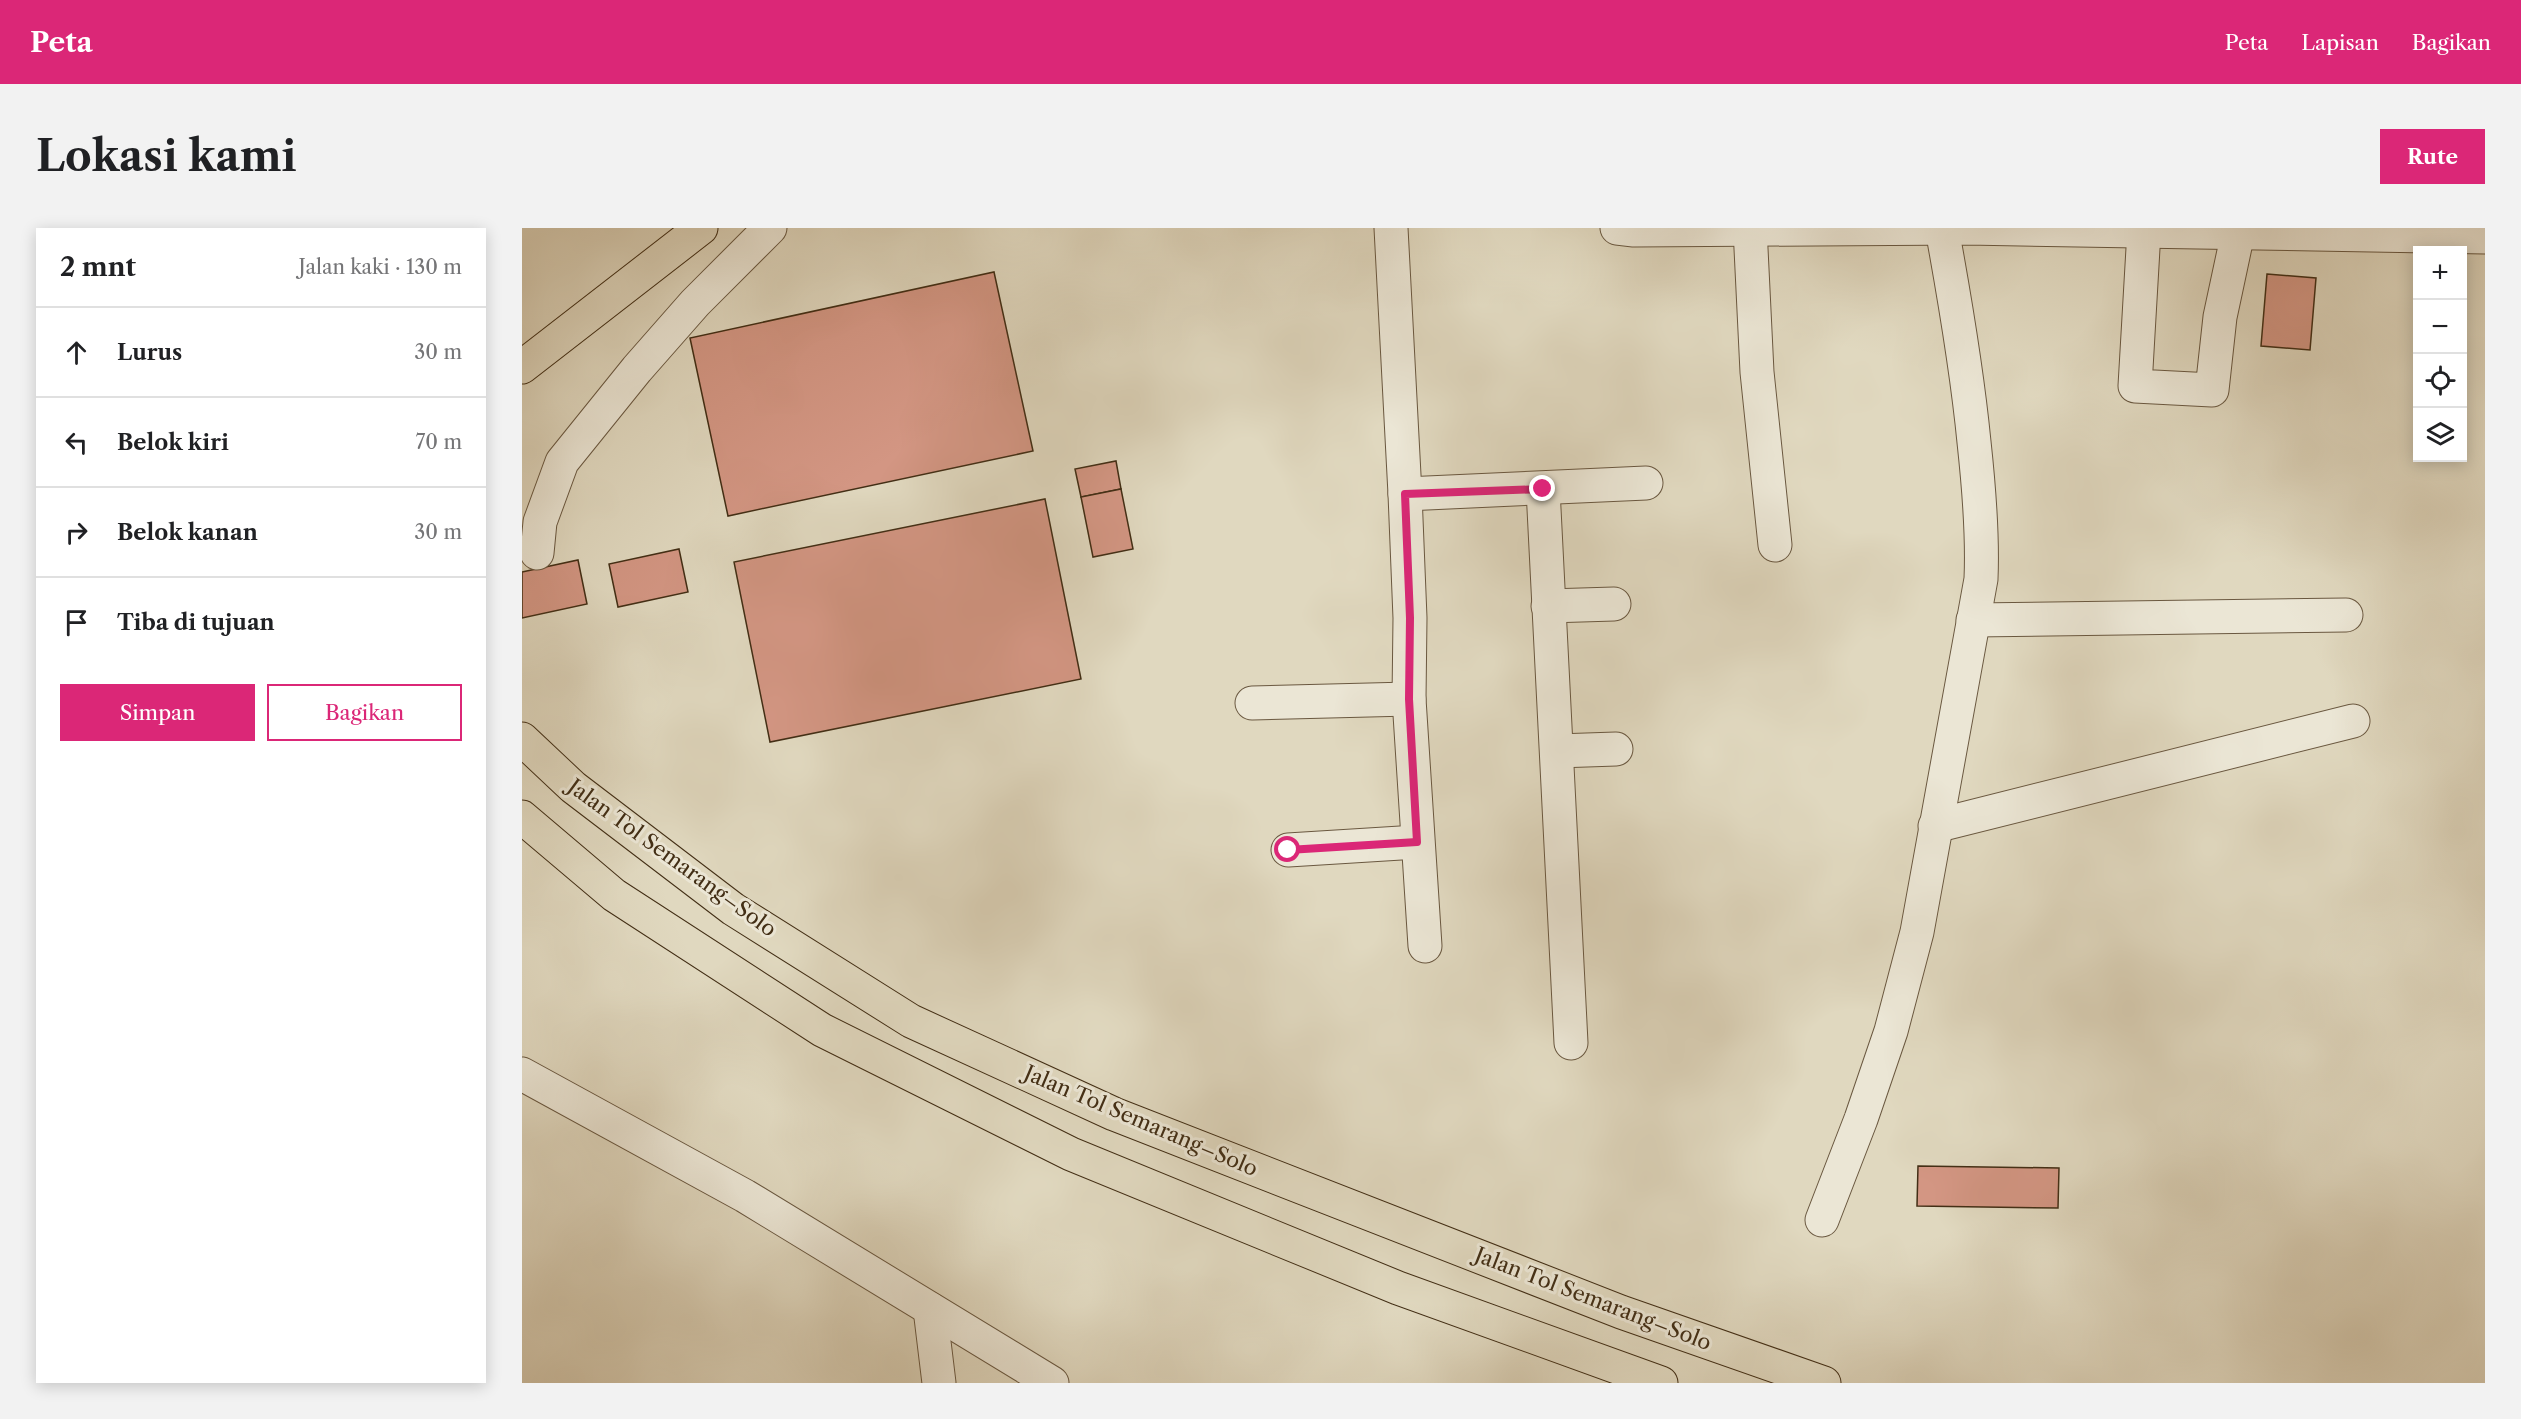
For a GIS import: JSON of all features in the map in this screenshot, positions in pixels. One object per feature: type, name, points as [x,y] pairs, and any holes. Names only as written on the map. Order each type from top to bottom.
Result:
[{"type":"main road","points":[[522,366],[701,228]]},
{"type":"main road","name":"Jalan Tol Semarang–Solo","points":[[522,739],[573,787],[733,909],[911,1020],[1114,1114],[1622,1312],[1824,1383]]},
{"type":"main road","points":[[522,817],[614,895],[822,1030],[1071,1154],[1398,1288],[1661,1383]]},
{"type":"street","points":[[537,553],[540,522],[562,462],[695,303],[770,228]]},
{"type":"street","points":[[1391,228],[1410,618],[1409,699],[1425,946]]},
{"type":"street","points":[[1617,228],[1634,230],[1959,228],[2478,234]]},
{"type":"street","points":[[1750,228],[1757,372],[1775,545]]},
{"type":"street","points":[[1822,1220],[1861,1119],[1891,1031],[1917,932],[1981,579],[1983,541],[1979,483],[1960,327],[1959,228]]},
{"type":"street","points":[[2144,231],[2134,386],[2212,390],[2220,317],[2239,231]]},
{"type":"street","points":[[1405,494],[1646,483]]},
{"type":"street","points":[[1543,489],[1571,1043]]},
{"type":"street","points":[[1548,606],[1614,604]]},
{"type":"street","points":[[1973,620],[2346,615]]},
{"type":"street","points":[[1252,703],[1409,699]]},
{"type":"street","points":[[1935,826],[2353,721]]},
{"type":"street","points":[[1557,752],[1616,749]]},
{"type":"street","points":[[1288,850],[1417,842]]},
{"type":"street","points":[[522,1074],[745,1196],[1052,1383]]},
{"type":"street","points":[[930,1309],[939,1383]]},
{"type":"building","points":[[994,272],[1033,451],[728,516],[690,338]]},
{"type":"building","points":[[2267,274],[2316,278],[2310,350],[2261,346]]},
{"type":"building","points":[[1116,461],[1121,489],[1081,497],[1075,469]]},
{"type":"building","points":[[1121,489],[1133,549],[1093,557],[1081,497]]},
{"type":"building","points":[[1045,499],[1081,679],[770,742],[734,562]]},
{"type":"building","points":[[679,549],[688,592],[618,607],[609,564]]},
{"type":"building","points":[[578,560],[587,604],[522,618],[522,572]]},
{"type":"building","points":[[1918,1166],[2059,1168],[2058,1208],[1917,1206]]},
{"type":"route","points":[[1288,850],[1417,842],[1409,699],[1410,618],[1405,494],[1543,489]]}]
